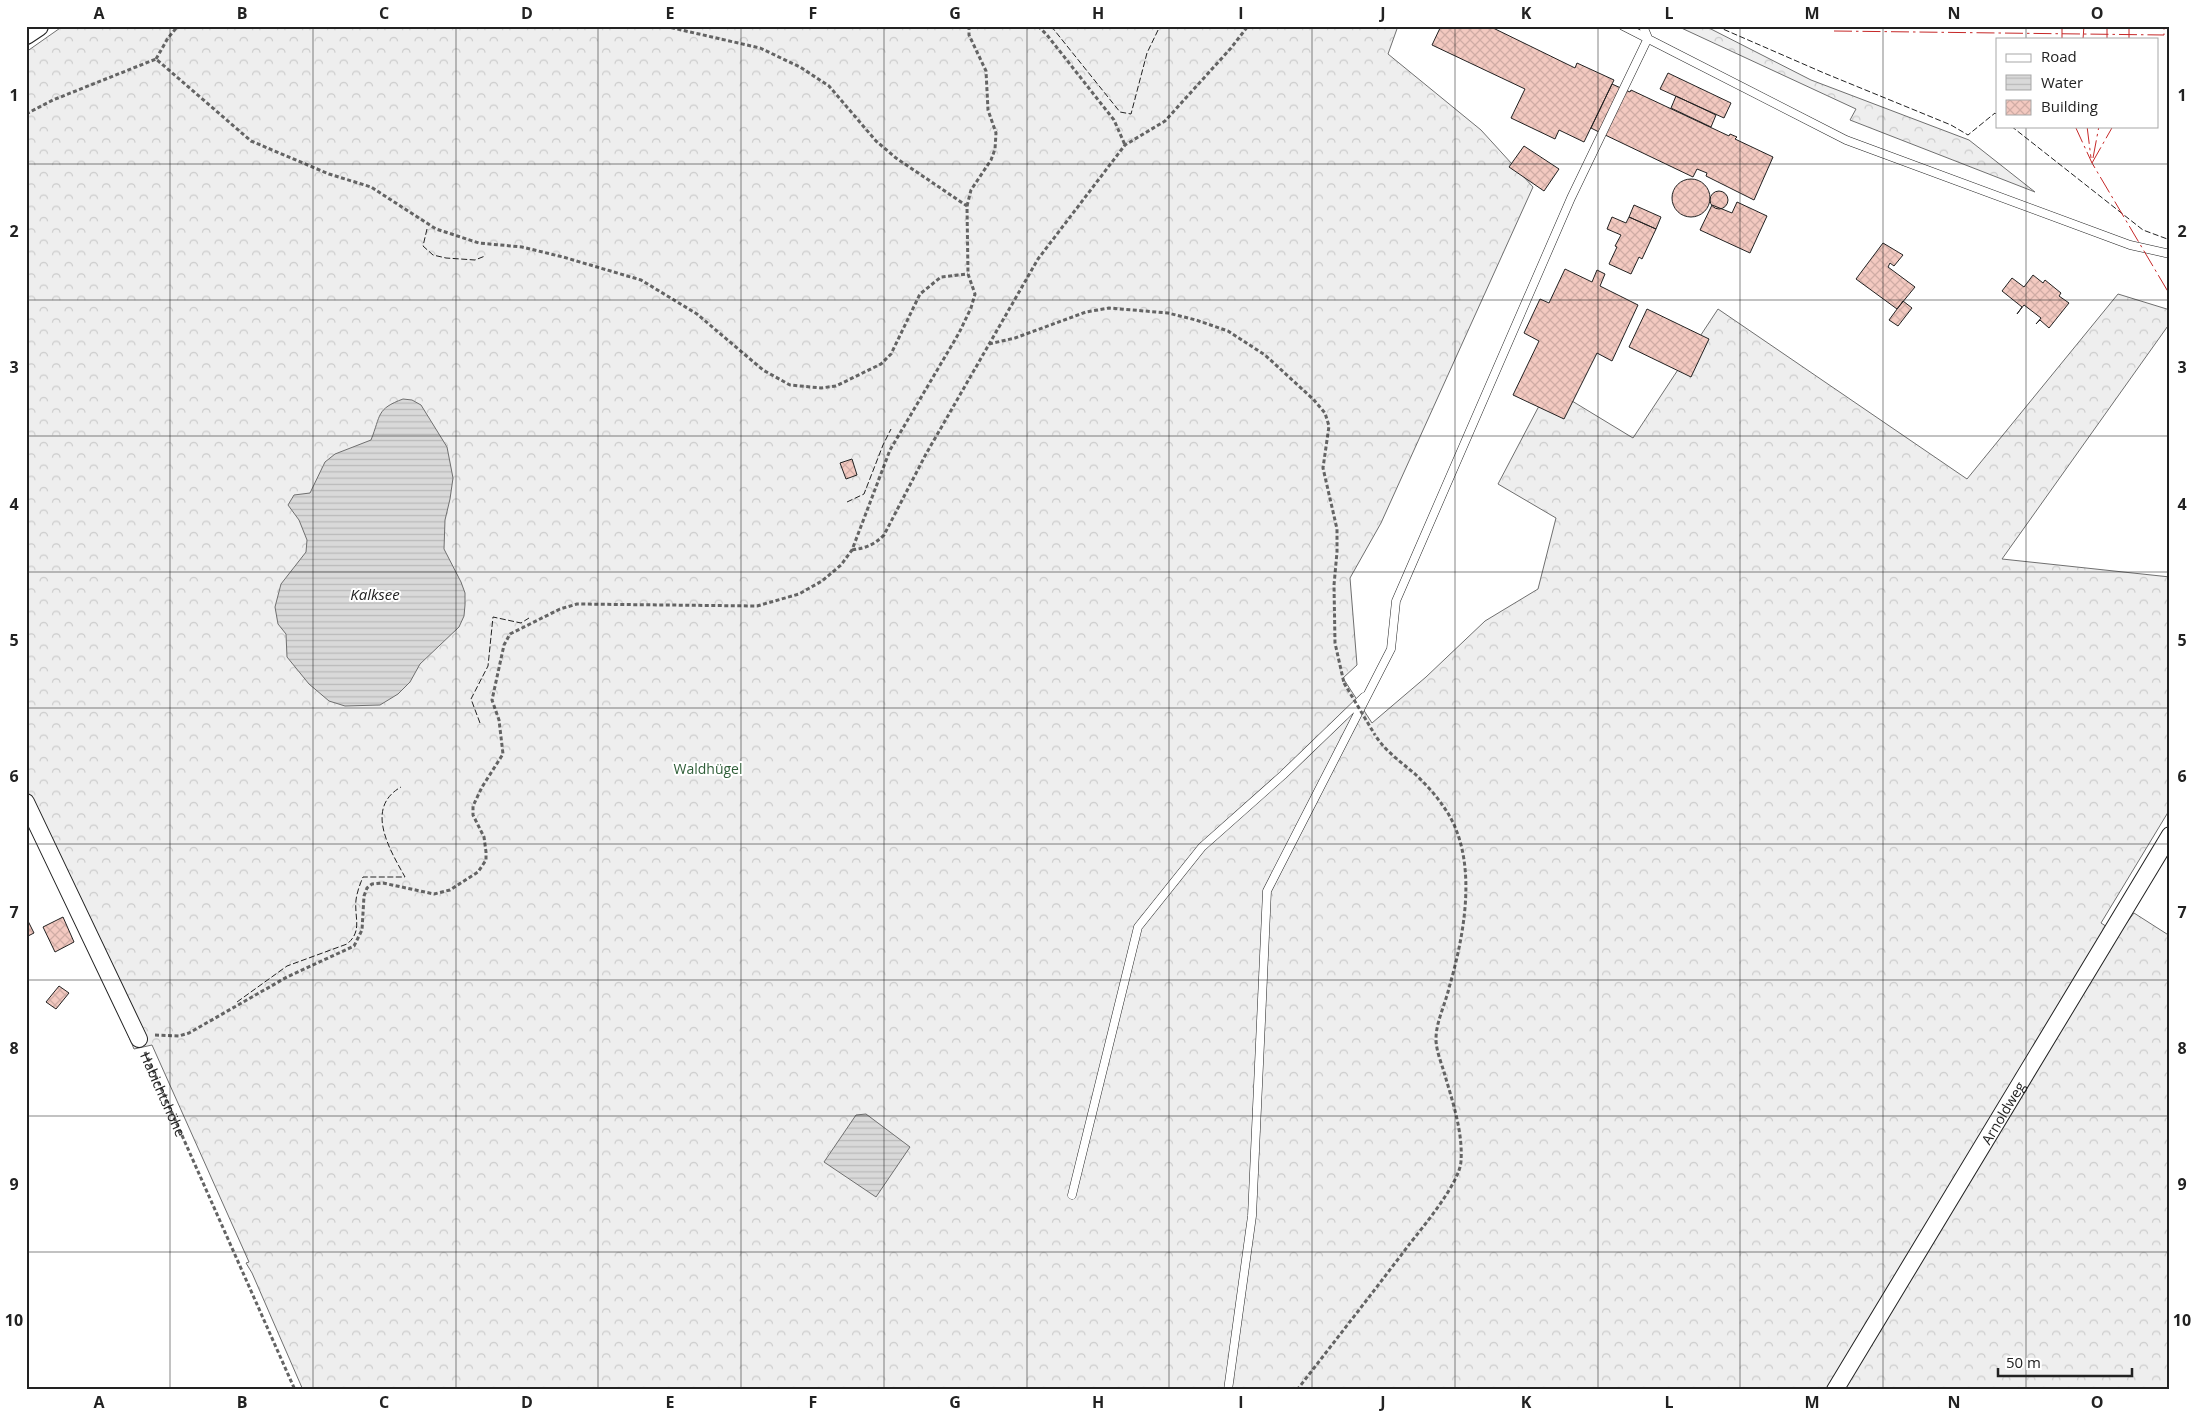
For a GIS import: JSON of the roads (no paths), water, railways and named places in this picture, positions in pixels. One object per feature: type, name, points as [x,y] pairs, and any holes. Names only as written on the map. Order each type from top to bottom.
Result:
[{"type":"street","points":[[26,34],[38,26]]},
{"type":"street","name":"Habichtshöhe","points":[[26,802],[139,1038]]},
{"type":"street","name":"Arnoldweg","points":[[1835,1390],[2170,835]]},
{"type":"lane","points":[[1623,26],[1846,140],[2130,245],[2170,254]]},
{"type":"lane","points":[[1228,1390],[1252,1216],[1267,891],[1391,649],[1396,601],[1571,198],[1648,38],[1643,26]]},
{"type":"lane","points":[[1072,1195],[1138,927],[1202,847],[1283,775],[1369,692]]},
{"type":"water","name":"Kalksee","points":[[403,399],[412,400],[421,405],[447,447],[453,478],[445,520],[444,549],[465,593],[464,616],[459,627],[420,664],[410,682],[398,694],[380,705],[345,706],[329,701],[309,684],[287,657],[286,634],[278,624],[275,607],[281,584],[306,552],[307,540],[299,520],[288,505],[294,495],[310,493],[325,462],[335,454],[371,440],[378,419],[384,410]]},
{"type":"water","points":[[866,1114],[910,1147],[876,1197],[824,1162],[856,1115]]},
{"type":"park label","name":"Waldhügel","points":[[708,768]]}]
